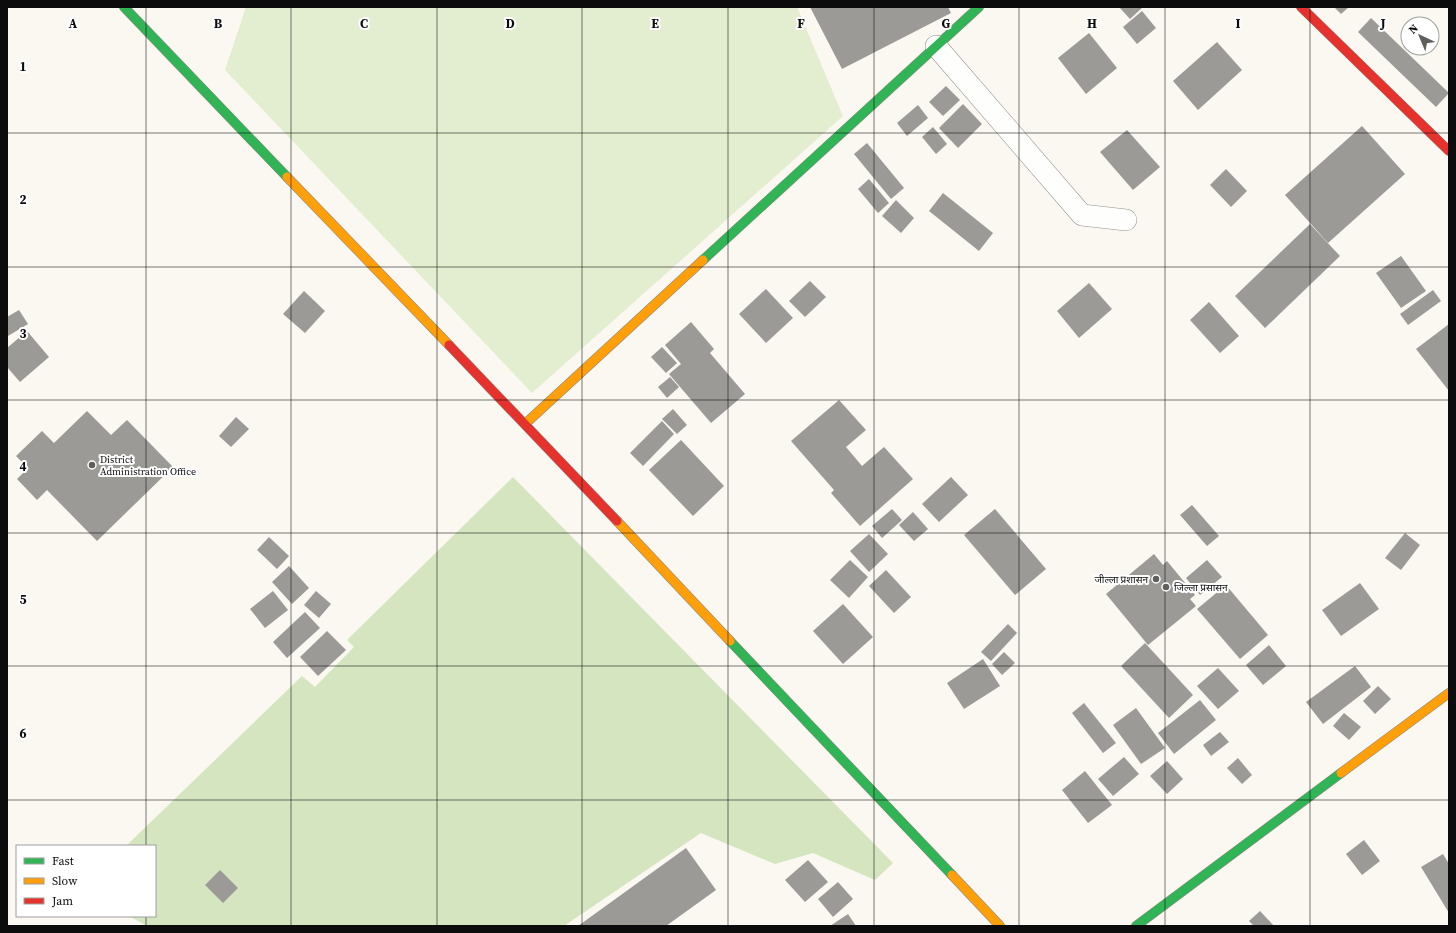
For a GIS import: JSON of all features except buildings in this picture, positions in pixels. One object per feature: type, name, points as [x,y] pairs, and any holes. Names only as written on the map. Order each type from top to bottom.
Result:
[{"type":"street","points":[[124,7],[525,424],[1000,926]]},
{"type":"street","points":[[525,424],[979,7]]},
{"type":"street","points":[[1301,7],[1449,151]]},
{"type":"street","points":[[936,46],[1082,215],[1126,220]]},
{"type":"street","points":[[1136,926],[1449,693]]},
{"type":"green space","points":[[246,7],[797,7],[843,116],[532,393],[225,70]]},
{"type":"green space","points":[[513,477],[893,863],[875,880],[813,853],[775,864],[701,833],[564,926],[147,926],[131,917],[156,917],[156,845],[127,845],[302,676],[315,687],[354,647],[347,640]]},
{"type":"traffic: fast","points":[[124,7],[287,177]]},
{"type":"traffic: fast","points":[[703,260],[979,7]]},
{"type":"traffic: fast","points":[[730,641],[952,875]]},
{"type":"traffic: fast","points":[[1136,926],[1341,773]]},
{"type":"traffic: slow","points":[[287,177],[449,345]]},
{"type":"traffic: slow","points":[[525,424],[703,260]]},
{"type":"traffic: slow","points":[[617,521],[730,641]]},
{"type":"traffic: slow","points":[[1341,773],[1449,693]]},
{"type":"traffic: slow","points":[[952,875],[1000,926]]},
{"type":"traffic: jam","points":[[1301,7],[1449,151]]},
{"type":"traffic: jam","points":[[449,345],[617,521]]},
{"type":"place","name":"District Administration Office","points":[[92,465]]},
{"type":"place","name":"जील्ला प्रशासन","points":[[1156,579]]},
{"type":"place","name":"जिल्ला प्रसासन","points":[[1166,587]]}]
